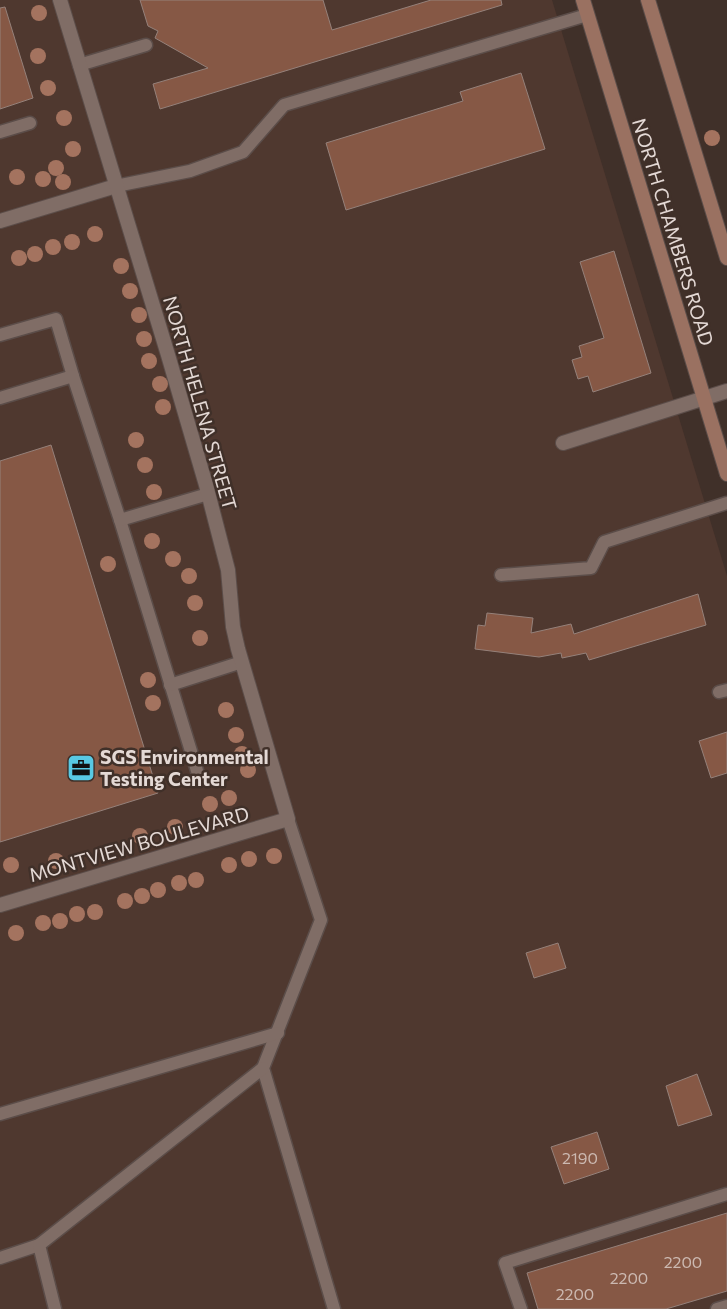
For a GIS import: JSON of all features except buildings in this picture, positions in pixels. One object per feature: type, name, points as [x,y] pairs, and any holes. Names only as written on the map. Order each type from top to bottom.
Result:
[{"type":"main road","name":"NORTH CHAMBERS ROAD","points":[[583,0],[727,474]]},
{"type":"main road","points":[[648,0],[727,258]]},
{"type":"street","name":"NORTH HELENA STREET","points":[[60,0],[168,355],[208,494],[228,570],[233,627],[288,819]]},
{"type":"street","points":[[0,221],[116,186]]},
{"type":"street","points":[[563,443],[727,390]]},
{"type":"street","name":"MONTVIEW BOULEVARD","points":[[0,905],[288,819]]},
{"type":"lane","points":[[116,186],[190,171],[243,152],[284,105],[587,15]]},
{"type":"lane","points":[[79,65],[146,45]]},
{"type":"lane","points":[[0,132],[30,123]]},
{"type":"lane","points":[[0,335],[56,319],[198,774]]},
{"type":"lane","points":[[0,398],[73,376]]},
{"type":"lane","points":[[120,520],[208,494]]},
{"type":"lane","points":[[501,575],[591,568],[604,542],[727,503]]},
{"type":"lane","points":[[170,685],[242,662]]},
{"type":"lane","points":[[0,1258],[39,1246],[263,1068],[321,920],[288,819]]},
{"type":"lane","points":[[0,1114],[278,1033]]},
{"type":"lane","points":[[263,1068],[334,1309]]},
{"type":"lane","points":[[521,1309],[505,1263],[727,1194]]},
{"type":"lane","points":[[39,1246],[55,1309]]},
{"type":"lane","points":[[717,1309],[727,1306]]},
{"type":"shaded area","points":[[0,0],[552,0],[727,576],[727,1309],[0,1309]]},
{"type":"place","name":"SGS Environmental Testing Center","points":[[81,768]]}]
